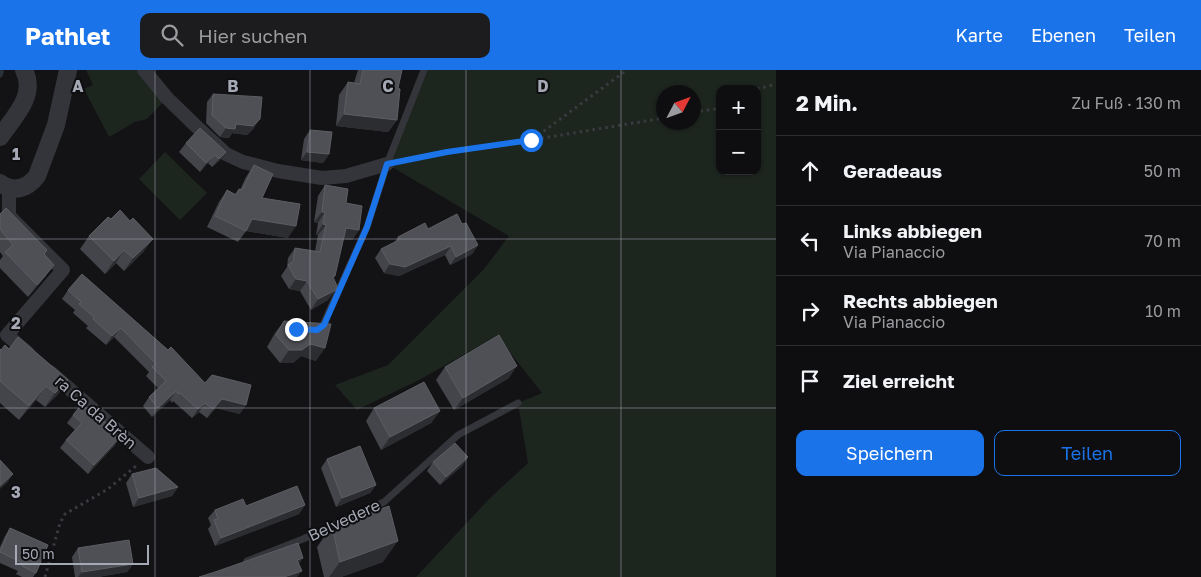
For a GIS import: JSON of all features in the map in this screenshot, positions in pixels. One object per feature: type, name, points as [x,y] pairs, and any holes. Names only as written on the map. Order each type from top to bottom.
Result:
[{"type":"street","points":[[0,137],[28,92],[28,77],[24,70]]},
{"type":"street","points":[[4,185],[16,189],[28,186],[40,171],[56,125],[68,70]]},
{"type":"street","points":[[144,70],[167,98],[212,142],[226,154],[243,162],[322,178],[346,176],[387,164]]},
{"type":"street","name":"ra Ca da Brèn","points":[[4,185],[9,216],[63,270],[7,334],[148,457]]},
{"type":"lane","points":[[310,329],[319,329],[324,325],[367,227],[387,164],[424,70]]},
{"type":"lane","name":"Belvedere","points":[[240,564],[304,539],[384,502],[458,435],[518,403]]},
{"type":"path","points":[[531,140],[627,70]]},
{"type":"path","points":[[761,88],[776,84]]},
{"type":"path","points":[[701,111],[716,108]]},
{"type":"path","points":[[387,164],[447,152],[656,119]]},
{"type":"path","points":[[45,577],[60,523],[65,514],[108,489],[148,457]]},
{"type":"shaded area","points":[[86,70],[144,70],[167,98],[147,119],[135,122],[109,137],[84,89],[93,85]]},
{"type":"shaded area","points":[[424,70],[776,70],[776,577],[416,577],[489,499],[528,463],[518,403],[542,393],[497,336],[419,380],[357,410],[335,385],[388,365],[484,269],[509,236],[387,164]]},
{"type":"shaded area","points":[[165,152],[207,193],[180,220],[139,179]]},
{"type":"building","points":[[363,70],[402,70],[398,88],[400,89],[397,120],[344,114],[348,82],[360,84]]},
{"type":"building","points":[[213,94],[262,97],[260,119],[253,126],[236,124],[235,129],[226,128],[212,115]]},
{"type":"building","points":[[200,128],[226,152],[219,159],[215,155],[206,163],[186,143]]},
{"type":"building","points":[[310,130],[332,132],[329,154],[307,152]]},
{"type":"building","points":[[254,165],[273,174],[262,198],[300,204],[296,226],[252,219],[246,231],[215,216],[227,190],[236,195],[239,189],[242,190]]},
{"type":"building","points":[[325,185],[348,189],[346,203],[362,206],[359,230],[346,228],[335,276],[333,277],[337,286],[336,290],[318,299],[307,281],[296,279],[288,265],[293,262],[295,248],[320,252],[326,225],[323,224],[325,212],[322,212]]},
{"type":"building","points":[[6,208],[47,250],[44,254],[54,265],[37,285],[5,252],[13,245],[0,229],[0,214]]},
{"type":"building","points":[[120,210],[130,221],[133,218],[153,239],[133,258],[124,250],[114,261],[89,236],[108,217],[111,219]]},
{"type":"building","points":[[457,214],[462,224],[466,223],[478,245],[456,257],[451,246],[405,267],[390,264],[381,249],[399,240],[398,237],[425,223],[428,229]]},
{"type":"building","points":[[82,274],[168,350],[171,347],[205,383],[212,375],[251,385],[246,405],[222,399],[213,409],[205,403],[198,409],[176,391],[158,408],[149,397],[166,381],[152,367],[156,364],[121,328],[112,336],[93,319],[94,317],[79,304],[81,302],[68,290]]},
{"type":"building","points":[[284,321],[331,324],[325,348],[310,344],[302,350],[289,350],[276,335]]},
{"type":"building","points":[[499,335],[517,366],[463,398],[445,367]]},
{"type":"building","points":[[18,337],[68,380],[55,393],[46,386],[29,406],[0,381],[0,349],[5,345],[9,349]]},
{"type":"building","points":[[424,382],[440,411],[390,437],[374,408]]},
{"type":"building","points":[[82,404],[99,420],[101,418],[121,436],[94,465],[66,440],[82,423],[73,415]]},
{"type":"building","points":[[455,443],[468,457],[446,477],[433,462]]},
{"type":"building","points":[[360,446],[376,485],[342,498],[327,459]]},
{"type":"building","points":[[0,460],[13,474],[0,486]]},
{"type":"building","points":[[156,468],[178,487],[139,498],[132,474]]},
{"type":"building","points":[[297,486],[305,505],[221,538],[214,520],[218,519],[215,510],[243,499],[246,506]]},
{"type":"building","points":[[389,506],[398,541],[340,562],[332,526]]},
{"type":"building","points":[[10,528],[48,545],[36,573],[22,566],[23,563],[0,552]]},
{"type":"building","points":[[129,540],[133,564],[82,572],[78,548]]},
{"type":"building","points":[[298,543],[303,558],[297,560],[302,571],[284,577],[199,577],[215,572]]},
{"type":"route","points":[[296,329],[317,330],[324,325],[367,227],[387,164],[447,152],[531,140]]}]
